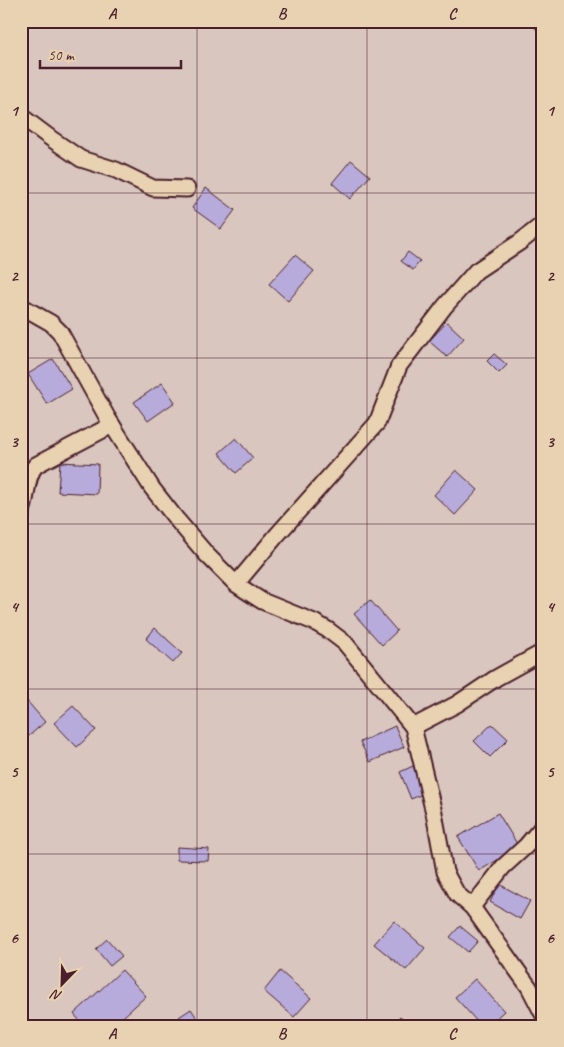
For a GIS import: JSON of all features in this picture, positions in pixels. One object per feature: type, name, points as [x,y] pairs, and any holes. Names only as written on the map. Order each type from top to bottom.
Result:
[{"type":"street","points":[[21,116],[81,159],[116,170],[153,188],[187,189]]},
{"type":"street","points":[[236,584],[283,528],[377,423],[399,366],[445,306],[476,270],[520,242],[543,224]]},
{"type":"street","points":[[21,306],[51,323],[60,332],[112,425],[152,488],[207,555],[236,584],[262,600],[314,622],[345,643],[413,727],[446,872],[456,894],[472,907],[529,987],[543,1014]]},
{"type":"street","points":[[21,514],[32,469],[36,465],[112,425]]},
{"type":"street","points":[[413,727],[457,704],[496,678],[543,652]]},
{"type":"street","points":[[472,907],[504,867],[543,826]]},
{"type":"building","points":[[351,160],[370,176],[350,199],[332,183]]},
{"type":"building","points":[[206,188],[235,210],[221,229],[192,208]]},
{"type":"building","points":[[408,252],[420,261],[413,270],[401,261]]},
{"type":"building","points":[[295,255],[314,271],[288,301],[269,284]]},
{"type":"building","points":[[447,322],[464,338],[447,357],[429,341]]},
{"type":"building","points":[[494,354],[507,365],[499,373],[487,361]]},
{"type":"building","points":[[53,359],[72,389],[47,404],[28,374]]},
{"type":"building","points":[[162,383],[175,402],[148,421],[134,402]]},
{"type":"building","points":[[236,438],[253,458],[236,473],[219,453]]},
{"type":"building","points":[[60,462],[98,464],[97,494],[58,492]]},
{"type":"building","points":[[456,470],[478,490],[455,515],[434,495]]},
{"type":"building","points":[[370,600],[397,631],[382,645],[354,614]]},
{"type":"building","points":[[155,628],[182,653],[173,663],[146,639]]},
{"type":"building","points":[[27,701],[45,722],[22,742],[21,706]]},
{"type":"building","points":[[73,706],[96,730],[77,747],[54,723]]},
{"type":"building","points":[[492,724],[508,739],[490,757],[474,741]]},
{"type":"building","points":[[395,726],[404,747],[370,762],[360,742]]},
{"type":"building","points":[[413,766],[425,793],[411,799],[400,772]]},
{"type":"building","points":[[498,813],[519,847],[479,871],[458,837]]},
{"type":"building","points":[[177,847],[209,849],[208,861],[177,860]]},
{"type":"building","points":[[499,884],[530,901],[520,919],[490,902]]},
{"type":"building","points":[[394,921],[425,948],[406,970],[374,944]]},
{"type":"building","points":[[460,926],[478,941],[468,952],[450,937]]},
{"type":"building","points":[[107,939],[122,956],[110,966],[96,949]]},
{"type":"building","points":[[122,970],[146,996],[113,1026],[84,1026],[74,1014]]},
{"type":"building","points":[[280,971],[311,998],[294,1017],[264,991]]},
{"type":"building","points":[[475,979],[504,1011],[488,1026],[481,1026],[455,997]]},
{"type":"building","points":[[191,1009],[197,1018],[186,1026],[179,1017]]},
{"type":"building","points":[[400,1016],[411,1026],[390,1026]]}]
